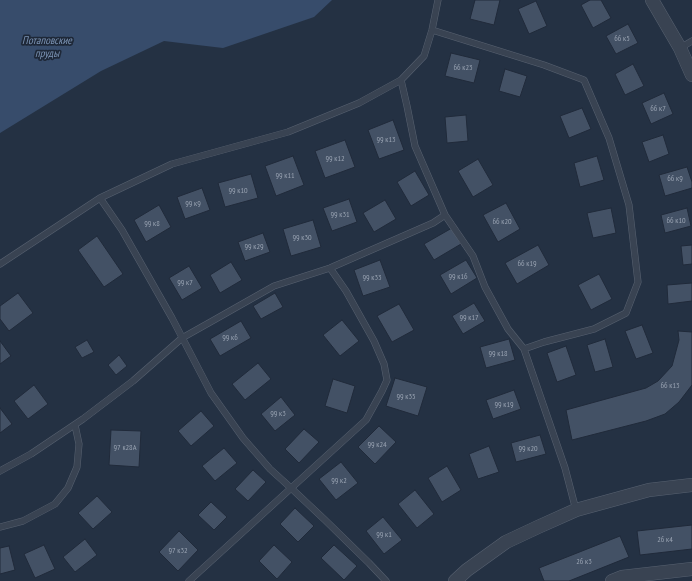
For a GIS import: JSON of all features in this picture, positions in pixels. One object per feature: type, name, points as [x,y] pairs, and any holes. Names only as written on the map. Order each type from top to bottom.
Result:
[{"type":"street","points":[[652,0],[680,48],[692,76]]},
{"type":"street","points":[[456,581],[467,570],[506,542],[576,510],[649,490],[692,485]]},
{"type":"street","points":[[612,581],[622,577],[692,569]]},
{"type":"lane","points":[[0,264],[100,198],[172,164],[288,132],[359,103],[401,80],[424,56],[432,30],[438,0]]},
{"type":"lane","points":[[432,30],[544,65],[584,80],[609,138],[629,205],[638,282],[626,313],[594,329],[544,342],[524,349]]},
{"type":"lane","points":[[680,48],[692,41]]},
{"type":"lane","points":[[401,80],[415,146],[445,215],[473,256],[485,287],[508,329],[524,349],[565,468],[576,510]]},
{"type":"lane","points":[[100,198],[122,230],[172,318],[211,393],[243,438],[270,470],[291,488],[386,581]]},
{"type":"lane","points":[[0,471],[31,454],[75,425],[133,381],[182,338],[274,286],[330,268],[433,223],[445,215]]},
{"type":"lane","points":[[188,581],[366,420],[387,380],[384,364],[374,341],[346,291],[330,268]]},
{"type":"lane","points":[[0,528],[23,521],[55,504],[68,488],[77,467],[79,444],[75,425]]},
{"type":"water","name":"Потаповские пруды","points":[[0,0],[332,0],[314,17],[223,48],[164,41],[101,71],[0,133]]},
{"type":"building","points":[[475,0],[500,0],[494,25],[470,19]]},
{"type":"building","points":[[590,0],[601,0],[611,18],[593,28],[581,5]]},
{"type":"building","points":[[536,1],[547,26],[529,34],[518,9]]},
{"type":"building","points":[[628,24],[638,43],[616,54],[606,36]]},
{"type":"building","points":[[451,53],[480,60],[474,83],[445,76]]},
{"type":"building","points":[[633,64],[644,86],[625,95],[615,74]]},
{"type":"building","points":[[505,69],[527,76],[520,97],[499,91]]},
{"type":"building","points":[[664,93],[673,114],[651,124],[642,103]]},
{"type":"building","points":[[582,108],[591,129],[569,138],[560,116]]},
{"type":"building","points":[[466,115],[468,141],[447,143],[445,117]]},
{"type":"building","points":[[393,120],[404,150],[379,159],[368,130]]},
{"type":"building","points":[[663,135],[669,154],[649,162],[642,142]]},
{"type":"building","points":[[345,140],[355,167],[325,178],[315,151]]},
{"type":"building","points":[[293,156],[304,185],[276,196],[265,166]]},
{"type":"building","points":[[597,156],[604,180],[580,187],[574,163]]},
{"type":"building","points":[[478,159],[493,185],[473,197],[458,171]]},
{"type":"building","points":[[687,167],[692,182],[692,188],[665,196],[659,175]]},
{"type":"building","points":[[415,171],[429,195],[411,206],[397,182]]},
{"type":"building","points":[[251,174],[258,198],[225,207],[218,183]]},
{"type":"building","points":[[202,188],[210,210],[185,219],[177,197]]},
{"type":"building","points":[[349,199],[357,222],[332,231],[323,208]]},
{"type":"building","points":[[385,200],[396,219],[374,232],[363,213]]},
{"type":"building","points":[[506,203],[520,229],[498,242],[483,215]]},
{"type":"building","points":[[159,205],[171,227],[146,242],[134,220]]},
{"type":"building","points":[[611,208],[616,233],[593,238],[587,213]]},
{"type":"building","points":[[687,208],[691,226],[665,233],[661,215]]},
{"type":"building","points":[[313,220],[321,247],[291,256],[283,229]]},
{"type":"building","points":[[452,228],[461,244],[434,260],[424,244]]},
{"type":"building","points":[[263,233],[270,252],[245,261],[238,242]]},
{"type":"building","points":[[97,236],[123,274],[104,287],[78,250]]},
{"type":"building","points":[[538,245],[549,265],[517,284],[505,263]]},
{"type":"building","points":[[692,245],[692,264],[683,265],[681,246]]},
{"type":"building","points":[[380,260],[390,287],[363,296],[354,270]]},
{"type":"building","points":[[466,260],[477,278],[451,294],[440,275]]},
{"type":"building","points":[[231,262],[242,280],[220,293],[210,275]]},
{"type":"building","points":[[189,266],[202,288],[182,300],[169,278]]},
{"type":"building","points":[[599,274],[612,299],[591,310],[578,285]]},
{"type":"building","points":[[692,283],[692,301],[668,304],[667,285]]},
{"type":"building","points":[[18,293],[33,313],[9,331],[0,319],[0,306]]},
{"type":"building","points":[[275,293],[283,307],[261,319],[253,306]]},
{"type":"building","points":[[474,303],[485,321],[463,334],[452,316]]},
{"type":"building","points":[[399,304],[414,330],[392,342],[377,316]]},
{"type":"building","points":[[342,320],[359,341],[340,356],[323,335]]},
{"type":"building","points":[[241,321],[251,338],[220,356],[210,339]]},
{"type":"building","points":[[642,325],[653,353],[636,359],[625,331]]},
{"type":"building","points":[[678,331],[692,332],[692,385],[679,402],[665,414],[646,421],[572,440],[566,410],[646,388],[658,381],[672,366],[679,340]]},
{"type":"building","points":[[509,339],[515,360],[486,368],[480,347]]},
{"type":"building","points":[[605,339],[613,367],[595,372],[587,345]]},
{"type":"building","points":[[87,340],[94,352],[82,358],[75,347]]},
{"type":"building","points":[[0,341],[11,356],[0,364]]},
{"type":"building","points":[[566,346],[576,375],[557,382],[547,353]]},
{"type":"building","points":[[119,355],[127,366],[116,375],[108,365]]},
{"type":"building","points":[[258,363],[271,379],[245,400],[232,384]]},
{"type":"building","points":[[395,378],[427,387],[418,416],[386,406]]},
{"type":"building","points":[[333,379],[355,386],[347,413],[325,406]]},
{"type":"building","points":[[34,385],[48,404],[28,419],[14,401]]},
{"type":"building","points":[[514,390],[521,409],[493,419],[486,400]]},
{"type":"building","points":[[281,397],[295,415],[275,431],[261,414]]},
{"type":"building","points":[[0,408],[12,424],[0,433]]},
{"type":"building","points":[[201,411],[214,426],[191,446],[178,431]]},
{"type":"building","points":[[379,426],[396,442],[375,464],[358,447]]},
{"type":"building","points":[[304,429],[319,442],[299,463],[285,449]]},
{"type":"building","points":[[111,430],[141,431],[139,467],[109,465]]},
{"type":"building","points":[[540,435],[546,454],[516,462],[511,443]]},
{"type":"building","points":[[489,446],[499,472],[478,479],[469,454]]},
{"type":"building","points":[[224,448],[237,463],[215,481],[202,466]]},
{"type":"building","points":[[341,462],[358,483],[336,500],[319,479]]},
{"type":"building","points":[[447,466],[461,490],[442,502],[428,478]]},
{"type":"building","points":[[253,470],[266,482],[248,501],[235,489]]},
{"type":"building","points":[[415,490],[434,514],[417,528],[398,504]]},
{"type":"building","points":[[97,496],[112,512],[93,529],[78,513]]},
{"type":"building","points":[[211,502],[227,517],[214,530],[198,515]]},
{"type":"building","points":[[295,508],[314,526],[298,542],[280,524]]},
{"type":"building","points":[[383,517],[402,540],[384,554],[366,531]]},
{"type":"building","points":[[692,525],[692,549],[640,555],[637,531]]},
{"type":"building","points":[[179,531],[198,550],[178,571],[159,552]]},
{"type":"building","points":[[620,536],[629,557],[569,581],[544,581],[539,568]]},
{"type":"building","points":[[85,539],[97,555],[75,572],[63,557]]},
{"type":"building","points":[[44,545],[55,569],[35,578],[24,554]]},
{"type":"building","points":[[274,545],[292,562],[277,579],[259,561]]},
{"type":"building","points":[[334,545],[357,566],[344,580],[321,558]]},
{"type":"building","points":[[9,546],[15,570],[0,574],[0,548]]}]
